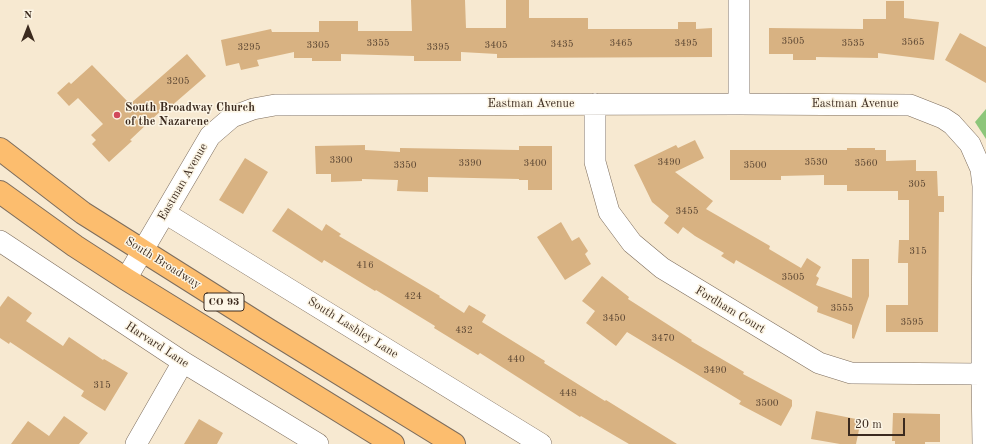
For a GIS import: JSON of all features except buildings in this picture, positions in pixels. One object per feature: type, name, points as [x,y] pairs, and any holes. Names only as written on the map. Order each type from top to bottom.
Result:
[{"type":"main road","name":"South Broadway","points":[[0,149],[83,212],[267,329],[454,444]]},
{"type":"main road","name":"CO 93","points":[[0,192],[75,246],[126,279],[393,444]]},
{"type":"street","points":[[739,0],[739,104]]},
{"type":"street","name":"Eastman Avenue","points":[[126,279],[210,136],[232,117],[253,109],[275,106],[595,104],[910,105],[943,118],[952,124],[970,144],[981,169],[983,186],[983,444]]},
{"type":"street","name":"Fordham Court","points":[[595,104],[595,162],[609,212],[632,243],[662,268],[818,363],[851,373],[982,374]]},
{"type":"street","name":"South Lashley Lane","points":[[165,212],[541,444]]},
{"type":"street","name":"Harvard Lane","points":[[0,241],[183,362],[318,444]]},
{"type":"street","points":[[136,444],[183,362]]},
{"type":"green space","points":[[986,109],[986,139],[975,122]]},
{"type":"place","name":"South Broadway Church of the Nazarene","points":[[117,115]]}]
